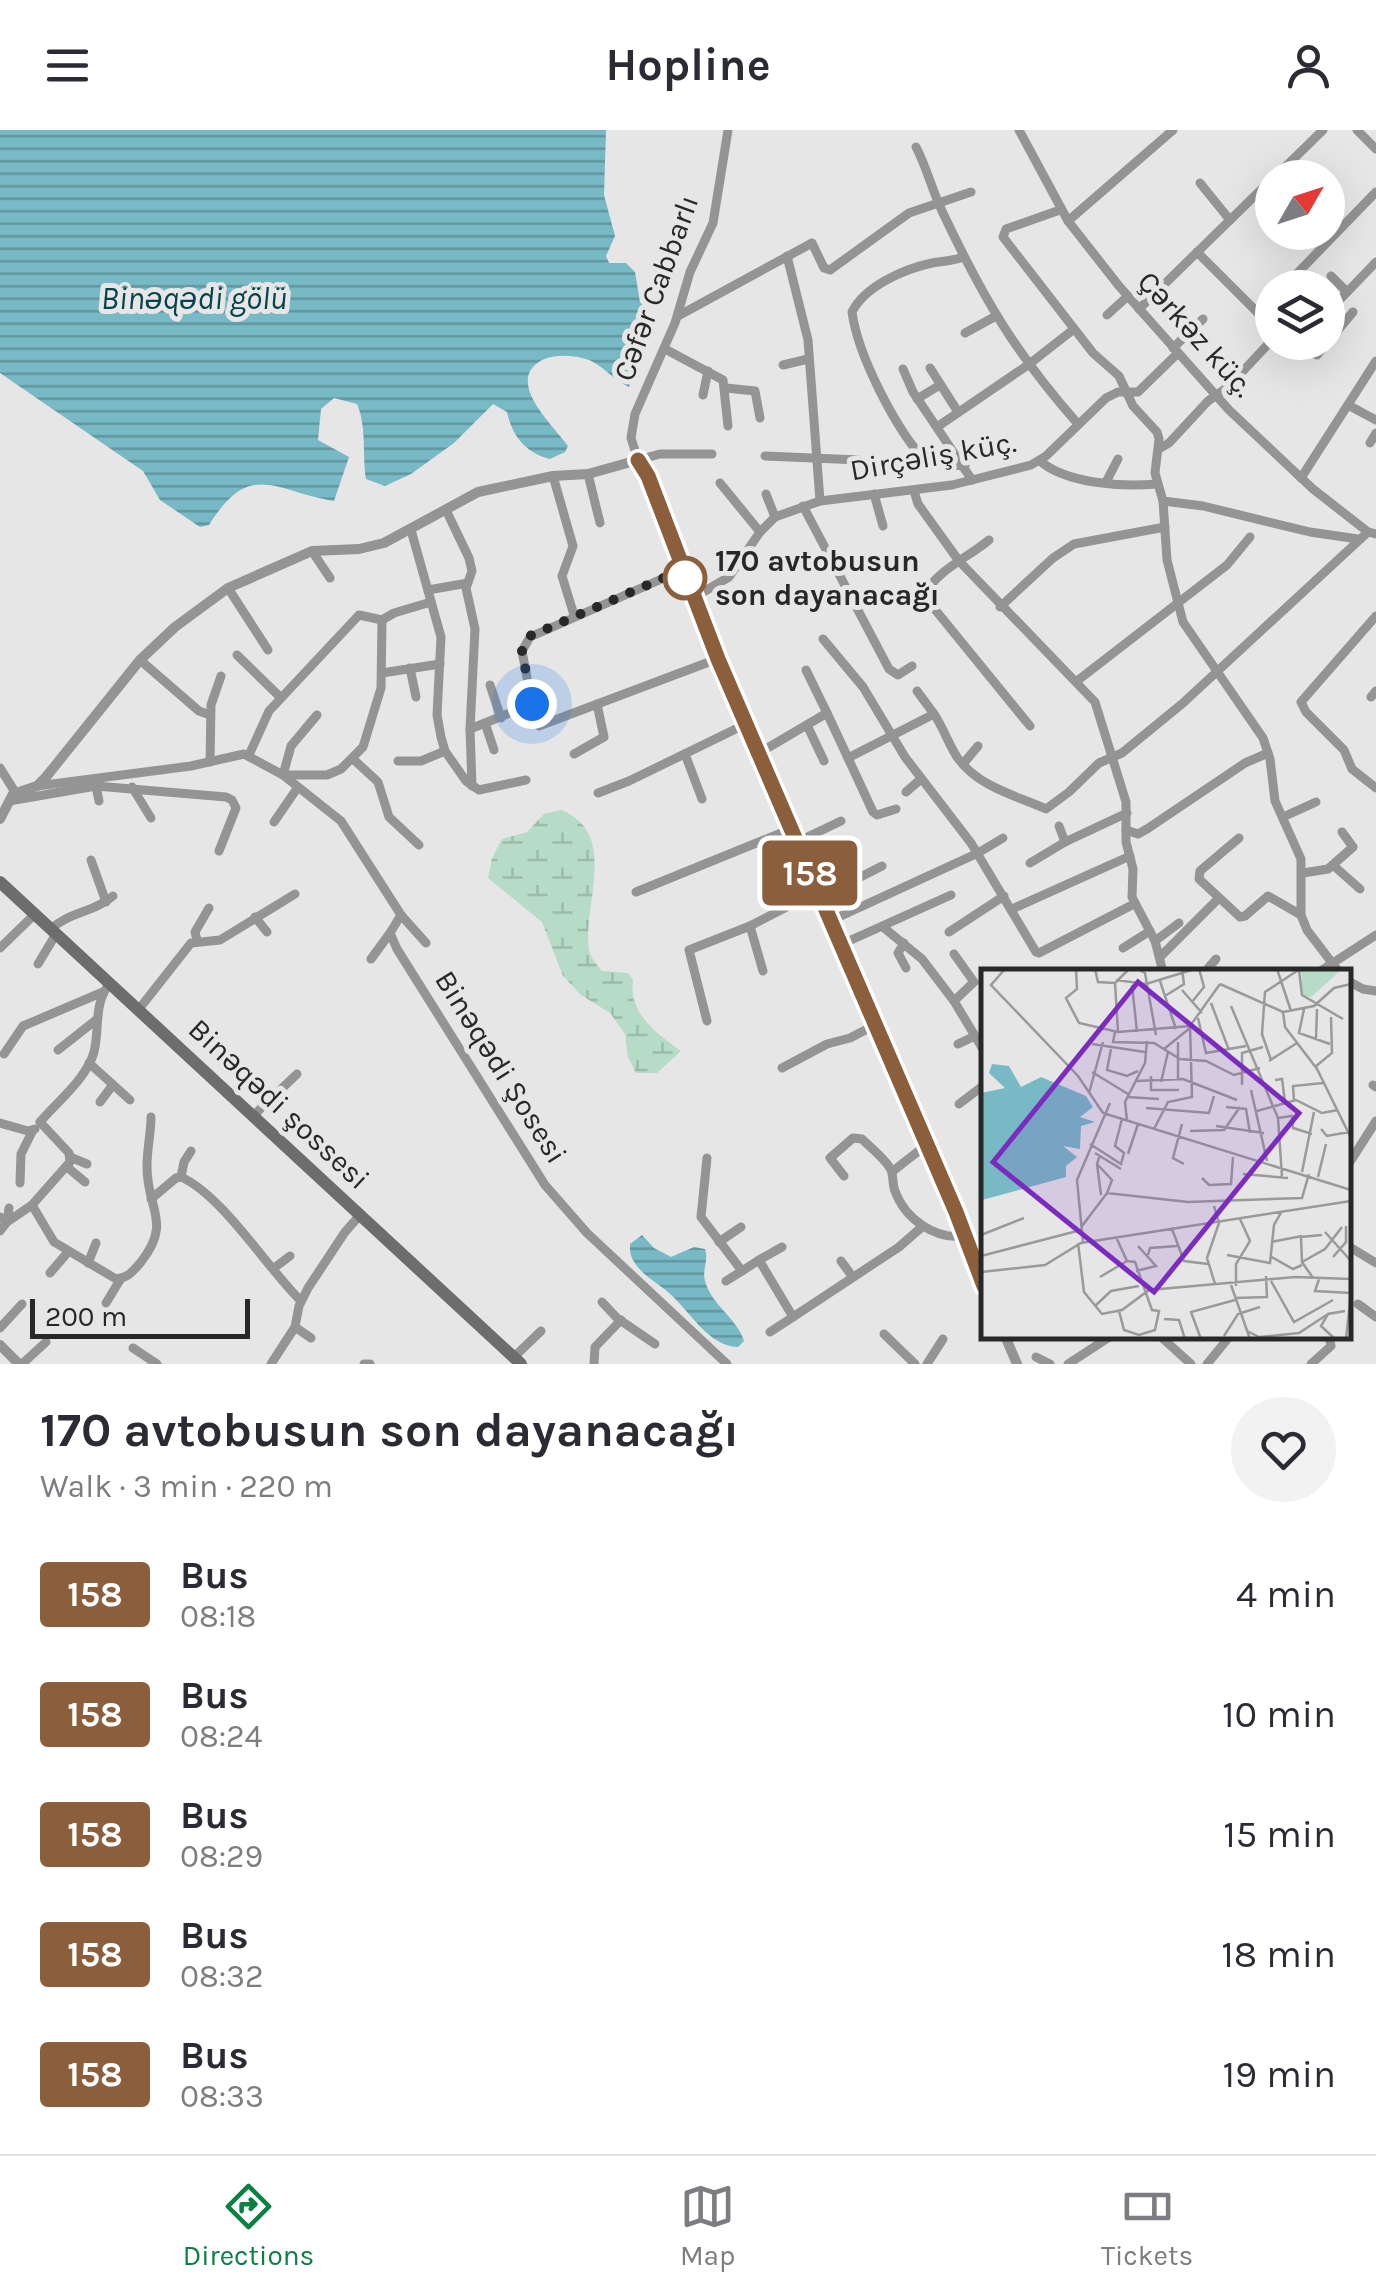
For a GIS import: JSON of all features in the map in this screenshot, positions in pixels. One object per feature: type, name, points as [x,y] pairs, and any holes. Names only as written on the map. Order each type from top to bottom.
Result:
[{"type":"main road","name":"Binəqədi şossesi","points":[[0,882],[106,988],[139,1009],[518,1360]]},
{"type":"street","name":"Cəfər Cabbarlı","points":[[638,460],[632,427],[678,316],[682,291],[713,223],[728,130]]},
{"type":"street","name":"Çərkəz küç.","points":[[1019,130],[1068,222],[1216,397],[1301,478],[1372,533]]},
{"type":"street","points":[[1068,222],[1173,130]]},
{"type":"street","points":[[1292,160],[1323,130]]},
{"type":"street","points":[[1357,130],[1376,150]]},
{"type":"street","points":[[916,147],[938,204],[996,316],[1028,366],[1078,424]]},
{"type":"street","points":[[1200,184],[1230,220]]},
{"type":"street","points":[[678,316],[812,243],[824,268],[830,270],[899,219],[971,192]]},
{"type":"street","points":[[1300,270],[1376,192]]},
{"type":"street","points":[[1140,309],[1255,196]]},
{"type":"street","points":[[1060,210],[1006,229],[1003,237],[1093,353],[1119,376],[1134,406],[1157,432],[1159,449],[1155,464],[1163,500],[1166,560],[1178,604],[1188,633],[1250,716],[1268,753],[1275,801],[1297,847],[1304,873],[1302,915],[1308,930],[1336,967],[1376,935]]},
{"type":"street","points":[[1197,252],[1255,310]]},
{"type":"street","points":[[787,256],[805,323],[820,501]]},
{"type":"street","points":[[964,256],[925,265],[876,286],[862,295],[852,312],[887,410],[900,429],[927,462],[965,466]]},
{"type":"street","points":[[1347,292],[1376,262]]},
{"type":"street","points":[[1108,315],[1128,296]]},
{"type":"street","points":[[1345,322],[1353,312]]},
{"type":"street","points":[[965,333],[996,316]]},
{"type":"street","name":"Dirçəliş küç.","points":[[693,598],[730,577],[775,517],[820,501],[914,491],[1040,461],[1113,393],[1145,388],[1203,319]]},
{"type":"street","points":[[938,427],[1028,366],[1074,329]]},
{"type":"street","points":[[664,349],[723,380],[728,426]]},
{"type":"street","points":[[1159,449],[1169,444],[1255,355]]},
{"type":"street","points":[[783,366],[808,359]]},
{"type":"street","points":[[1301,478],[1376,360]]},
{"type":"street","points":[[930,368],[958,412]]},
{"type":"street","points":[[903,369],[917,399],[972,480]]},
{"type":"street","points":[[703,396],[708,372]]},
{"type":"street","points":[[917,399],[940,385]]},
{"type":"street","points":[[726,388],[755,392],[760,418]]},
{"type":"street","points":[[1348,405],[1376,420]]},
{"type":"street","points":[[1370,443],[1376,433]]},
{"type":"street","points":[[37,786],[68,754],[102,704],[140,660],[183,620],[228,588],[312,552],[366,548],[412,530],[478,492],[553,476],[588,474],[660,454],[712,454]]},
{"type":"street","points":[[765,456],[860,460]]},
{"type":"street","points":[[1106,482],[1118,459]]},
{"type":"street","points":[[638,460],[648,476],[718,659],[981,1278]]},
{"type":"street","points":[[1040,461],[1067,478],[1157,484]]},
{"type":"street","points":[[588,474],[600,523]]},
{"type":"street","points":[[553,476],[572,546],[562,576],[574,615]]},
{"type":"street","points":[[720,483],[760,532]]},
{"type":"street","points":[[914,491],[918,504],[959,562],[1094,702],[1127,813],[1134,904],[1153,936],[1162,969]]},
{"type":"street","points":[[766,494],[775,517]]},
{"type":"street","points":[[874,494],[883,526]]},
{"type":"street","points":[[1163,500],[1358,539]]},
{"type":"street","points":[[803,506],[889,669],[898,675],[912,666]]},
{"type":"street","points":[[446,510],[472,564],[467,593],[475,630],[470,729],[472,786]]},
{"type":"street","points":[[1000,607],[1052,558],[1074,544],[1165,527]]},
{"type":"street","points":[[412,530],[440,638],[438,714],[445,751],[472,786],[485,790],[526,780]]},
{"type":"street","points":[[917,691],[963,764],[989,785],[1046,809],[1099,763],[1132,745],[1183,704],[1358,539],[1372,533]]},
{"type":"street","points":[[1076,682],[1227,565],[1250,537]]},
{"type":"street","points":[[989,540],[927,589],[924,596],[1030,726]]},
{"type":"street","points":[[312,552],[330,578]]},
{"type":"street","points":[[470,729],[532,704],[522,661],[524,644],[538,631],[682,570]]},
{"type":"street","points":[[428,590],[468,583]]},
{"type":"street","points":[[228,588],[268,650]]},
{"type":"street","points":[[249,755],[262,722],[280,697],[359,615],[382,620],[431,602]]},
{"type":"street","points":[[1288,708],[1302,702],[1376,616]]},
{"type":"street","points":[[284,775],[327,775],[353,759],[366,739],[382,673],[382,620]]},
{"type":"street","points":[[823,640],[862,686],[920,779],[978,854],[1039,953],[1134,904]]},
{"type":"street","points":[[237,655],[280,697]]},
{"type":"street","points":[[539,726],[718,659]]},
{"type":"street","points":[[140,660],[199,711],[210,715]]},
{"type":"street","points":[[382,673],[440,664]]},
{"type":"street","points":[[410,668],[416,698]]},
{"type":"street","points":[[806,670],[872,812],[877,815],[896,809]]},
{"type":"street","points":[[210,762],[210,715],[221,676]]},
{"type":"street","points":[[490,685],[501,718]]},
{"type":"street","points":[[1302,702],[1306,712],[1344,750],[1352,769],[1376,788]]},
{"type":"street","points":[[574,754],[604,737],[597,704]]},
{"type":"street","points":[[1183,704],[1192,714]]},
{"type":"street","points":[[758,753],[827,713]]},
{"type":"street","points":[[848,758],[934,714]]},
{"type":"street","points":[[284,775],[291,746],[318,716]]},
{"type":"street","points":[[485,724],[494,750]]},
{"type":"street","points":[[598,793],[746,724]]},
{"type":"street","points":[[806,725],[824,761]]},
{"type":"street","points":[[963,764],[978,746]]},
{"type":"street","points":[[398,761],[421,761],[445,751]]},
{"type":"street","points":[[1126,830],[1138,834],[1246,763],[1268,753]]},
{"type":"street","points":[[685,754],[702,799]]},
{"type":"street","points":[[0,819],[12,796],[37,786],[249,755],[284,775],[348,828],[401,915],[426,943]]},
{"type":"street","points":[[353,759],[378,782],[389,817],[419,845]]},
{"type":"street","points":[[0,768],[12,796]]},
{"type":"street","points":[[906,792],[920,779]]},
{"type":"street","points":[[12,796],[96,786],[232,800],[235,813],[219,851]]},
{"type":"street","points":[[96,786],[99,801]]},
{"type":"street","points":[[132,787],[151,818]]},
{"type":"street","points":[[274,822],[298,787]]},
{"type":"street","points":[[1283,816],[1316,802]]},
{"type":"street","points":[[1030,864],[1127,813]]},
{"type":"street","points":[[797,842],[841,821]]},
{"type":"street","points":[[1059,826],[1066,842]]},
{"type":"street","points":[[636,892],[792,829]]},
{"type":"street","points":[[1304,873],[1334,866],[1353,847],[1342,832]]},
{"type":"street","points":[[830,922],[978,854],[1003,838]]},
{"type":"street","points":[[1239,838],[1198,875],[1240,917],[1268,896],[1302,915]]},
{"type":"street","points":[[1012,908],[1130,856]]},
{"type":"street","points":[[38,964],[66,916],[110,898],[92,860]]},
{"type":"street","points":[[707,1021],[689,950],[882,866]]},
{"type":"street","points":[[1334,866],[1360,889]]},
{"type":"street","points":[[139,1009],[186,948],[197,940],[220,940],[294,894]]},
{"type":"street","points":[[840,945],[952,895]]},
{"type":"street","points":[[949,932],[1004,896]]},
{"type":"street","points":[[1160,957],[1218,899]]},
{"type":"street","points":[[197,940],[194,932],[210,908]]},
{"type":"street","points":[[0,948],[35,914]]},
{"type":"street","points":[[370,959],[401,915]]},
{"type":"street","points":[[255,917],[267,932]]},
{"type":"street","points":[[1123,948],[1179,923]]},
{"type":"street","points":[[750,926],[763,970]]},
{"type":"street","points":[[883,926],[916,952],[954,1001],[981,1046]]},
{"type":"street","name":"Binəqədi Şosesi","points":[[390,933],[544,1185],[586,1233],[727,1364]]},
{"type":"street","points":[[904,943],[898,953],[906,968]]},
{"type":"street","points":[[954,954],[974,982],[954,1001]]},
{"type":"street","points":[[1207,969],[1216,959]]},
{"type":"street","points":[[1351,982],[1376,991]]},
{"type":"street","points":[[20,1183],[22,1154],[37,1126],[89,1064],[106,988]]},
{"type":"street","points":[[4,1054],[23,1026],[106,988]]},
{"type":"street","points":[[58,1050],[96,1020]]},
{"type":"street","points":[[782,1068],[873,1026]]},
{"type":"street","points":[[958,1044],[974,1036]]},
{"type":"street","points":[[89,1064],[130,1100]]},
{"type":"street","points":[[254,1115],[297,1074]]},
{"type":"street","points":[[100,1102],[112,1086]]},
{"type":"street","points":[[959,1104],[981,1087]]},
{"type":"street","points":[[106,1303],[120,1280],[135,1269],[156,1239],[157,1221],[150,1199],[147,1162],[152,1117]]},
{"type":"street","points":[[1351,1159],[1376,1121]]},
{"type":"street","points":[[0,1124],[37,1126],[84,1182]]},
{"type":"street","points":[[844,1176],[830,1158],[858,1137],[893,1171]]},
{"type":"street","points":[[925,1146],[893,1171],[898,1199],[922,1226],[964,1236]]},
{"type":"street","points":[[150,1199],[181,1177],[191,1151]]},
{"type":"street","points":[[707,1158],[702,1218],[742,1272]]},
{"type":"street","points":[[69,1162],[87,1164]]},
{"type":"street","points":[[2,1223],[32,1205],[69,1162]]},
{"type":"street","points":[[181,1177],[192,1183],[301,1301]]},
{"type":"street","points":[[32,1205],[48,1234],[68,1252],[120,1280]]},
{"type":"street","points":[[2,1223],[9,1208]]},
{"type":"street","points":[[271,1364],[295,1327],[301,1301],[361,1214]]},
{"type":"street","points":[[770,1332],[899,1248],[922,1226]]},
{"type":"street","points":[[720,1242],[740,1227]]},
{"type":"street","points":[[88,1263],[96,1243]]},
{"type":"street","points":[[970,1250],[981,1244]]},
{"type":"street","points":[[726,1281],[782,1247]]},
{"type":"street","points":[[1351,1247],[1375,1259]]},
{"type":"street","points":[[50,1273],[68,1252]]},
{"type":"street","points":[[274,1268],[290,1256]]},
{"type":"street","points":[[760,1260],[793,1317]]},
{"type":"street","points":[[841,1260],[852,1276]]},
{"type":"street","points":[[602,1302],[655,1344]]},
{"type":"street","points":[[0,1328],[22,1304]]},
{"type":"street","points":[[1358,1304],[1376,1316]]},
{"type":"street","points":[[595,1364],[595,1347],[621,1320]]},
{"type":"street","points":[[295,1327],[311,1338]]},
{"type":"street","points":[[518,1360],[542,1331]]},
{"type":"street","points":[[884,1334],[915,1364]]},
{"type":"street","points":[[927,1364],[944,1339]]},
{"type":"street","points":[[1006,1339],[1016,1364]]},
{"type":"street","points":[[1068,1364],[1106,1339]]},
{"type":"street","points":[[1163,1339],[1191,1364]]},
{"type":"street","points":[[1208,1364],[1228,1339]]},
{"type":"street","points":[[1311,1364],[1331,1346],[1330,1339]]},
{"type":"street","points":[[0,1345],[20,1364],[46,1342]]},
{"type":"street","points":[[134,1348],[157,1364]]},
{"type":"street","points":[[595,1364],[607,1357]]},
{"type":"street","points":[[1036,1357],[1050,1364]]},
{"type":"green space","points":[[561,810],[579,821],[589,835],[594,853],[588,932],[591,955],[602,971],[628,973],[633,980],[635,1003],[646,1022],[681,1051],[657,1073],[636,1073],[628,1057],[625,1034],[610,1013],[581,995],[563,976],[542,922],[488,878],[502,839],[527,832],[544,814]]},
{"type":"water","name":"Binəqədi gölü","points":[[0,130],[606,130],[604,195],[615,236],[606,256],[609,263],[626,263],[635,272],[640,302],[652,315],[629,387],[589,360],[565,356],[542,360],[531,369],[530,391],[568,446],[565,452],[550,459],[527,448],[512,429],[507,412],[493,404],[454,443],[411,474],[385,486],[366,479],[357,404],[334,398],[321,409],[318,440],[349,457],[334,501],[264,484],[251,486],[237,492],[209,525],[200,527],[160,500],[143,471],[0,373]]},
{"type":"water","points":[[642,1235],[654,1248],[671,1257],[694,1247],[705,1249],[708,1290],[741,1333],[744,1341],[738,1347],[709,1334],[640,1270],[632,1258],[630,1244]]},
{"type":"bus line","name":"158","points":[[638,460],[648,476],[718,659],[981,1278]]},
{"type":"place","name":"170 avtobusun son dayanacağı","points":[[685,578]]},
{"type":"route","points":[[532,704],[522,661],[524,644],[530,636],[682,570],[685,578]]}]
